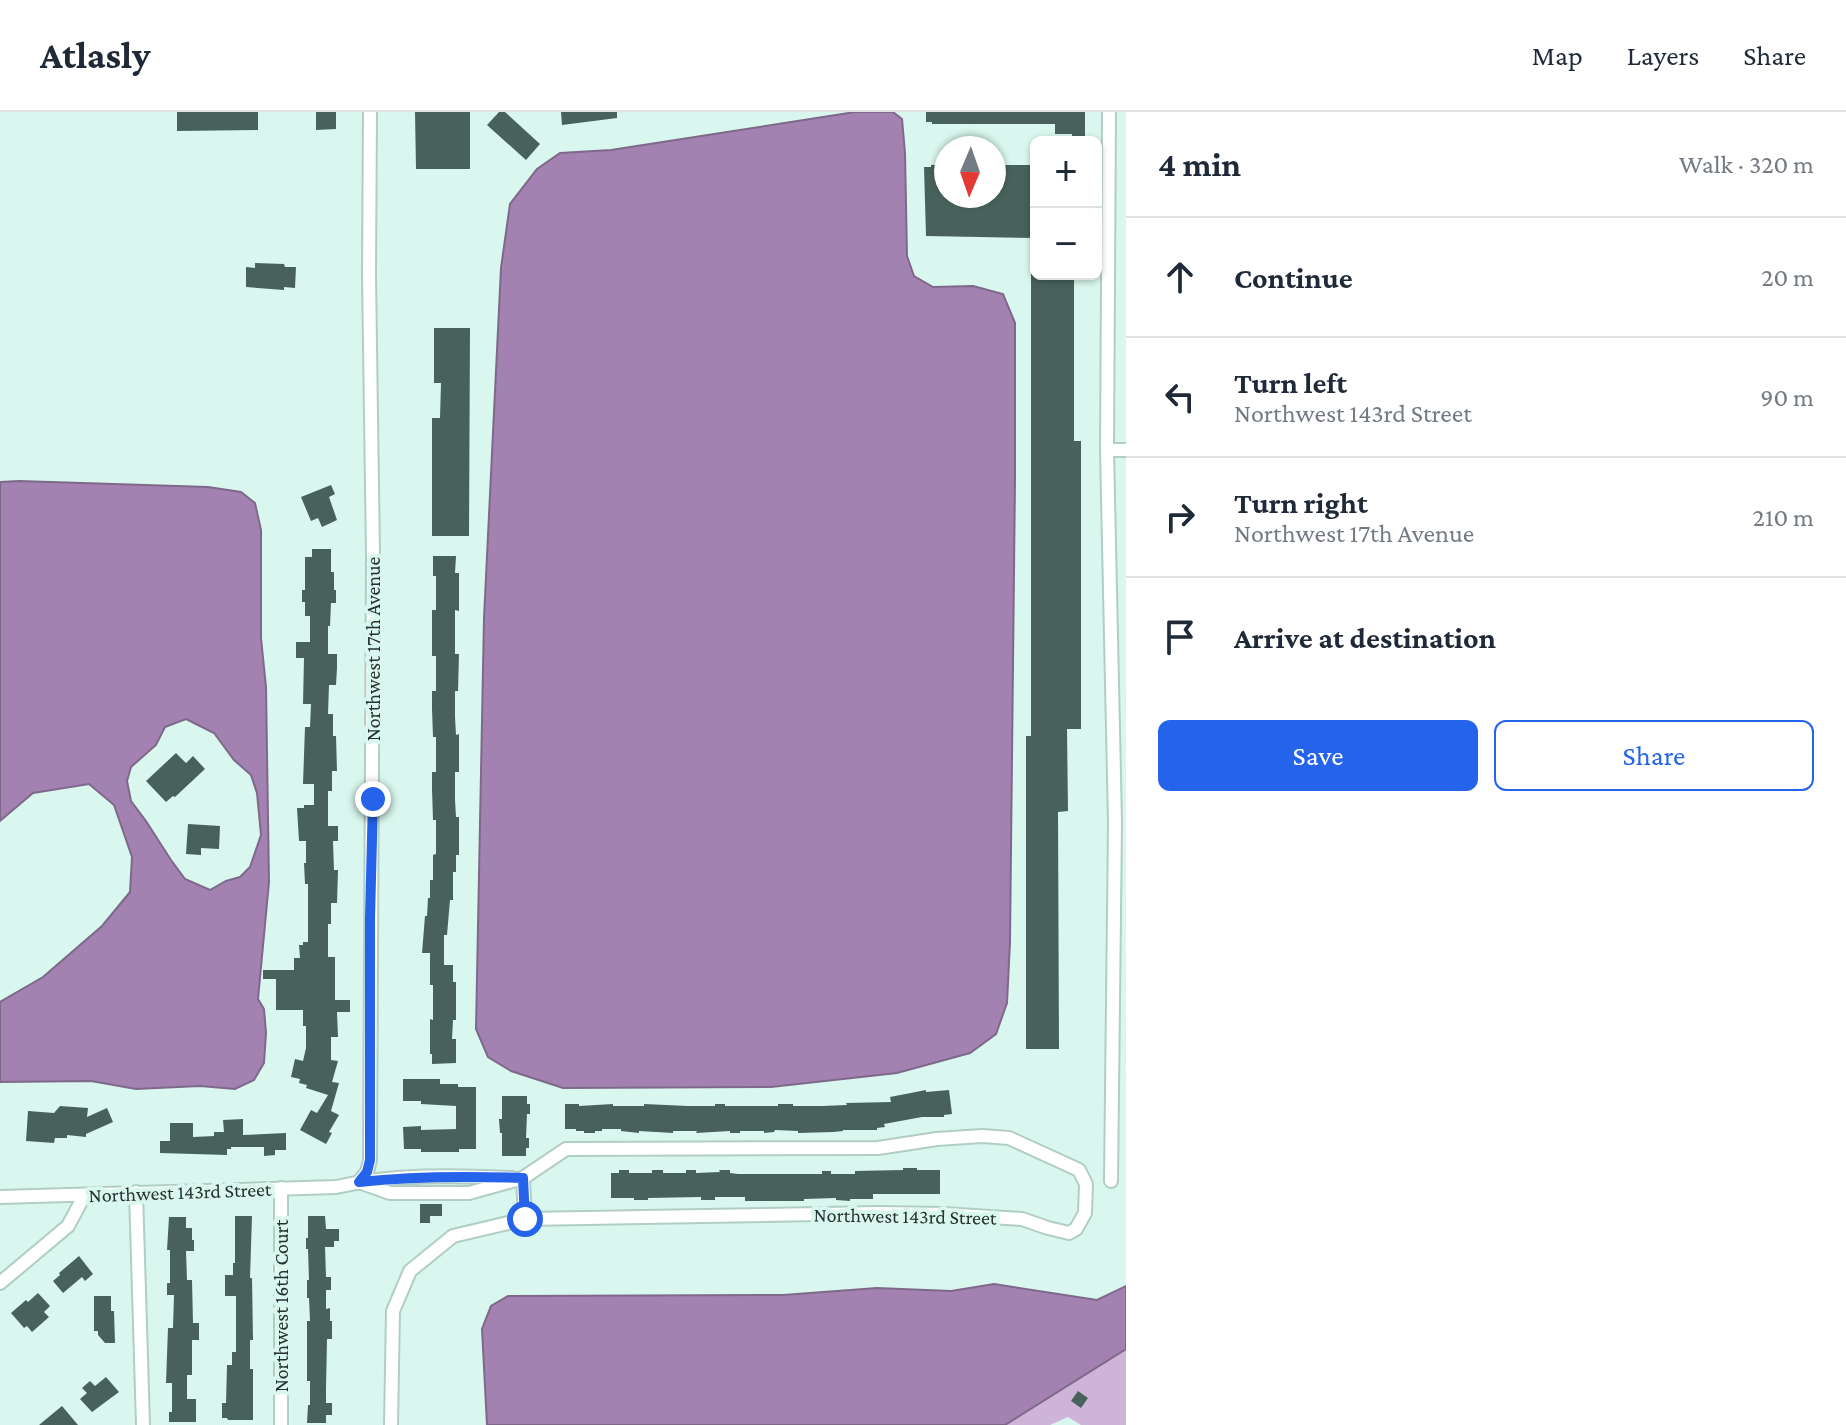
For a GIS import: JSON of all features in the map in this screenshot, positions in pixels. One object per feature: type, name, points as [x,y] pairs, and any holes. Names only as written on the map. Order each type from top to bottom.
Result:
[{"type":"street","name":"Northwest 17th Avenue","points":[[359,1182],[367,1172],[370,1160],[373,545],[370,112]]},
{"type":"street","points":[[1109,112],[1107,450],[1120,823],[1111,1181]]},
{"type":"street","points":[[1107,450],[1126,450]]},
{"type":"street","name":"Northwest 143rd Street","points":[[0,1197],[336,1187],[393,1178],[523,1178],[566,1149],[878,1148],[982,1136],[1009,1138],[1043,1152],[1079,1170],[1086,1184],[1085,1213],[1076,1229],[1069,1233],[1022,1219],[943,1214],[525,1219],[453,1236],[410,1271],[393,1311],[391,1425]]},
{"type":"street","points":[[523,1178],[525,1219]]},
{"type":"street","name":"Northwest 16th Court","points":[[281,1188],[281,1425]]},
{"type":"street","points":[[136,1192],[140,1422]]},
{"type":"street","points":[[0,1283],[68,1226],[84,1196]]},
{"type":"shaded area","points":[[855,112],[893,112],[902,119],[907,256],[914,276],[933,287],[973,286],[1003,294],[1015,323],[1010,942],[1007,1003],[996,1034],[970,1053],[897,1073],[771,1087],[563,1088],[511,1071],[488,1057],[476,1029],[484,618],[501,268],[510,204],[537,169],[560,153],[611,150]]},
{"type":"shaded area","points":[[0,482],[208,487],[241,492],[255,503],[261,530],[261,638],[266,687],[269,882],[258,999],[264,1009],[266,1033],[264,1063],[254,1080],[235,1089],[200,1086],[136,1089],[91,1081],[0,1082],[0,1002],[43,977],[102,926],[130,892],[132,857],[114,805],[89,784],[33,793],[0,821]],"holes":[[[186,719],[214,733],[234,760],[251,775],[257,793],[261,835],[250,867],[240,877],[210,890],[185,879],[131,801],[127,781],[131,767],[156,745],[165,727]]]},
{"type":"shaded area","points":[[994,1284],[1097,1300],[1126,1286],[1126,1349],[1005,1425],[487,1425],[482,1329],[491,1306],[508,1296],[783,1295],[877,1288],[951,1291]]},
{"type":"shaded area","points":[[1126,1349],[1126,1425],[1081,1425],[1068,1417],[1050,1425],[1005,1425]]},
{"type":"building","points":[[177,112],[258,112],[258,130],[177,131]]},
{"type":"building","points":[[316,112],[336,112],[336,129],[316,130]]},
{"type":"building","points":[[415,112],[470,112],[470,169],[416,169]]},
{"type":"building","points":[[499,112],[505,112],[540,144],[526,160],[487,125]]},
{"type":"building","points":[[561,112],[617,112],[617,118],[562,125]]},
{"type":"building","points":[[926,112],[1085,112],[1085,136],[1055,134],[1055,124],[926,122]]},
{"type":"building","points":[[934,165],[934,208],[1006,208],[1006,165],[1030,165],[1030,238],[926,236],[924,167]]},
{"type":"building","points":[[255,263],[296,267],[295,288],[246,287],[246,267],[255,268]]},
{"type":"building","points":[[1031,280],[1074,280],[1074,441],[1081,441],[1081,729],[1067,729],[1068,811],[1058,812],[1059,1049],[1026,1049],[1026,736],[1031,736]]},
{"type":"building","points":[[434,328],[470,328],[469,536],[432,536],[432,418],[440,418],[441,383],[434,383]]},
{"type":"building","points":[[331,485],[335,494],[329,497],[337,520],[322,527],[318,518],[311,521],[301,497]]},
{"type":"building","points":[[312,549],[331,549],[331,572],[334,572],[336,590],[336,603],[331,603],[328,626],[328,654],[337,654],[336,685],[329,685],[328,714],[333,714],[337,771],[332,771],[332,791],[328,791],[328,826],[338,826],[338,841],[333,841],[334,870],[338,870],[337,903],[331,903],[331,924],[328,924],[328,957],[335,957],[335,1000],[350,1000],[350,1012],[337,1012],[338,1037],[331,1037],[331,1060],[338,1061],[332,1082],[339,1083],[331,1111],[339,1115],[326,1144],[300,1130],[311,1110],[317,1113],[328,1095],[306,1088],[307,1085],[299,1083],[300,1079],[291,1077],[295,1059],[303,1061],[306,1048],[303,1010],[276,1010],[276,979],[263,979],[263,970],[294,970],[294,958],[300,958],[299,945],[308,942],[308,884],[305,884],[304,863],[306,841],[299,841],[297,808],[314,805],[314,784],[303,784],[305,727],[310,727],[311,704],[303,704],[304,658],[296,658],[296,642],[310,642],[310,616],[305,616],[302,590],[305,590],[305,557],[312,557]]},
{"type":"building","points":[[433,556],[456,556],[455,573],[459,573],[459,611],[455,610],[455,654],[459,654],[455,717],[456,735],[459,734],[459,772],[455,772],[455,800],[456,817],[459,817],[459,855],[456,855],[456,872],[453,872],[453,900],[450,900],[447,935],[444,935],[444,965],[453,965],[453,982],[456,982],[456,1020],[453,1020],[452,1039],[456,1039],[456,1063],[432,1064],[430,1019],[433,1020],[433,985],[430,985],[430,953],[422,953],[430,880],[433,880],[433,855],[436,854],[432,789],[432,772],[436,772],[432,709],[432,691],[436,691],[436,656],[432,656],[432,610],[436,610]]},
{"type":"building","points":[[176,753],[186,763],[193,756],[205,769],[166,802],[146,781]]},
{"type":"building","points":[[188,824],[220,826],[219,849],[201,848],[201,855],[186,854]]},
{"type":"building","points":[[403,1079],[440,1079],[440,1084],[476,1087],[476,1149],[421,1152],[421,1149],[404,1149],[403,1127],[456,1129],[456,1106],[403,1101]]},
{"type":"building","points":[[926,1090],[949,1090],[952,1114],[884,1124],[885,1127],[877,1130],[833,1132],[639,1133],[602,1129],[584,1133],[565,1129],[565,1104],[822,1106],[891,1102],[890,1097]]},
{"type":"building","points":[[502,1096],[527,1096],[530,1114],[527,1114],[526,1138],[529,1138],[529,1148],[526,1148],[526,1156],[502,1156],[499,1119],[502,1119]]},
{"type":"building","points":[[60,1106],[88,1108],[87,1117],[107,1108],[113,1122],[86,1134],[86,1137],[67,1135],[67,1138],[55,1138],[54,1143],[26,1141],[28,1111],[54,1113]]},
{"type":"building","points":[[243,1119],[243,1135],[286,1133],[286,1150],[275,1150],[275,1155],[264,1156],[264,1147],[231,1147],[227,1149],[227,1155],[160,1153],[160,1141],[170,1141],[170,1123],[193,1123],[193,1137],[214,1136],[214,1132],[224,1132],[223,1120]]},
{"type":"building","points":[[903,1168],[940,1170],[940,1194],[873,1194],[873,1199],[850,1201],[836,1198],[745,1201],[745,1197],[715,1197],[715,1200],[701,1200],[701,1197],[648,1200],[611,1198],[611,1173],[619,1173],[619,1170],[629,1170],[629,1173],[730,1170],[730,1173],[738,1174],[822,1174],[822,1171],[831,1171],[831,1174],[855,1174],[855,1171]]},
{"type":"building","points":[[420,1204],[442,1204],[442,1216],[430,1216],[430,1223],[420,1223]]},
{"type":"building","points":[[235,1216],[252,1216],[250,1278],[253,1340],[250,1340],[250,1369],[253,1369],[253,1420],[222,1418],[222,1403],[226,1403],[227,1365],[232,1365],[232,1352],[236,1352],[236,1296],[225,1296],[225,1275],[233,1275],[235,1263]]},
{"type":"building","points":[[308,1216],[325,1216],[326,1229],[339,1229],[339,1241],[334,1241],[334,1247],[325,1247],[326,1277],[331,1277],[331,1290],[326,1290],[326,1309],[330,1308],[332,1321],[332,1339],[327,1339],[326,1403],[332,1403],[332,1415],[326,1415],[326,1423],[307,1423],[310,1405],[310,1381],[307,1381],[307,1321],[310,1321],[306,1249]]},
{"type":"building","points":[[169,1217],[186,1217],[186,1228],[192,1228],[194,1240],[194,1251],[186,1251],[187,1280],[192,1280],[193,1323],[199,1323],[199,1340],[192,1340],[192,1375],[187,1375],[187,1399],[196,1399],[196,1422],[169,1422],[172,1383],[166,1383],[168,1328],[173,1328],[174,1295],[167,1295],[167,1283],[170,1283],[170,1250],[167,1250]]},
{"type":"building","points":[[79,1256],[93,1274],[85,1281],[82,1277],[63,1293],[53,1281]]},
{"type":"building","points":[[38,1293],[50,1306],[44,1312],[49,1317],[32,1332],[27,1326],[24,1328],[11,1313]]},
{"type":"building","points":[[94,1296],[111,1296],[115,1343],[105,1343],[98,1331],[94,1331]]},
{"type":"building","points":[[106,1377],[119,1392],[92,1412],[80,1399],[87,1393],[82,1388],[90,1381],[95,1386]]},
{"type":"building","points":[[1078,1391],[1088,1398],[1081,1408],[1071,1401]]},
{"type":"building","points":[[62,1406],[78,1425],[39,1425]]},
{"type":"route","points":[[373,799],[370,1160],[367,1172],[359,1182],[472,1176],[523,1178],[525,1219]]}]
